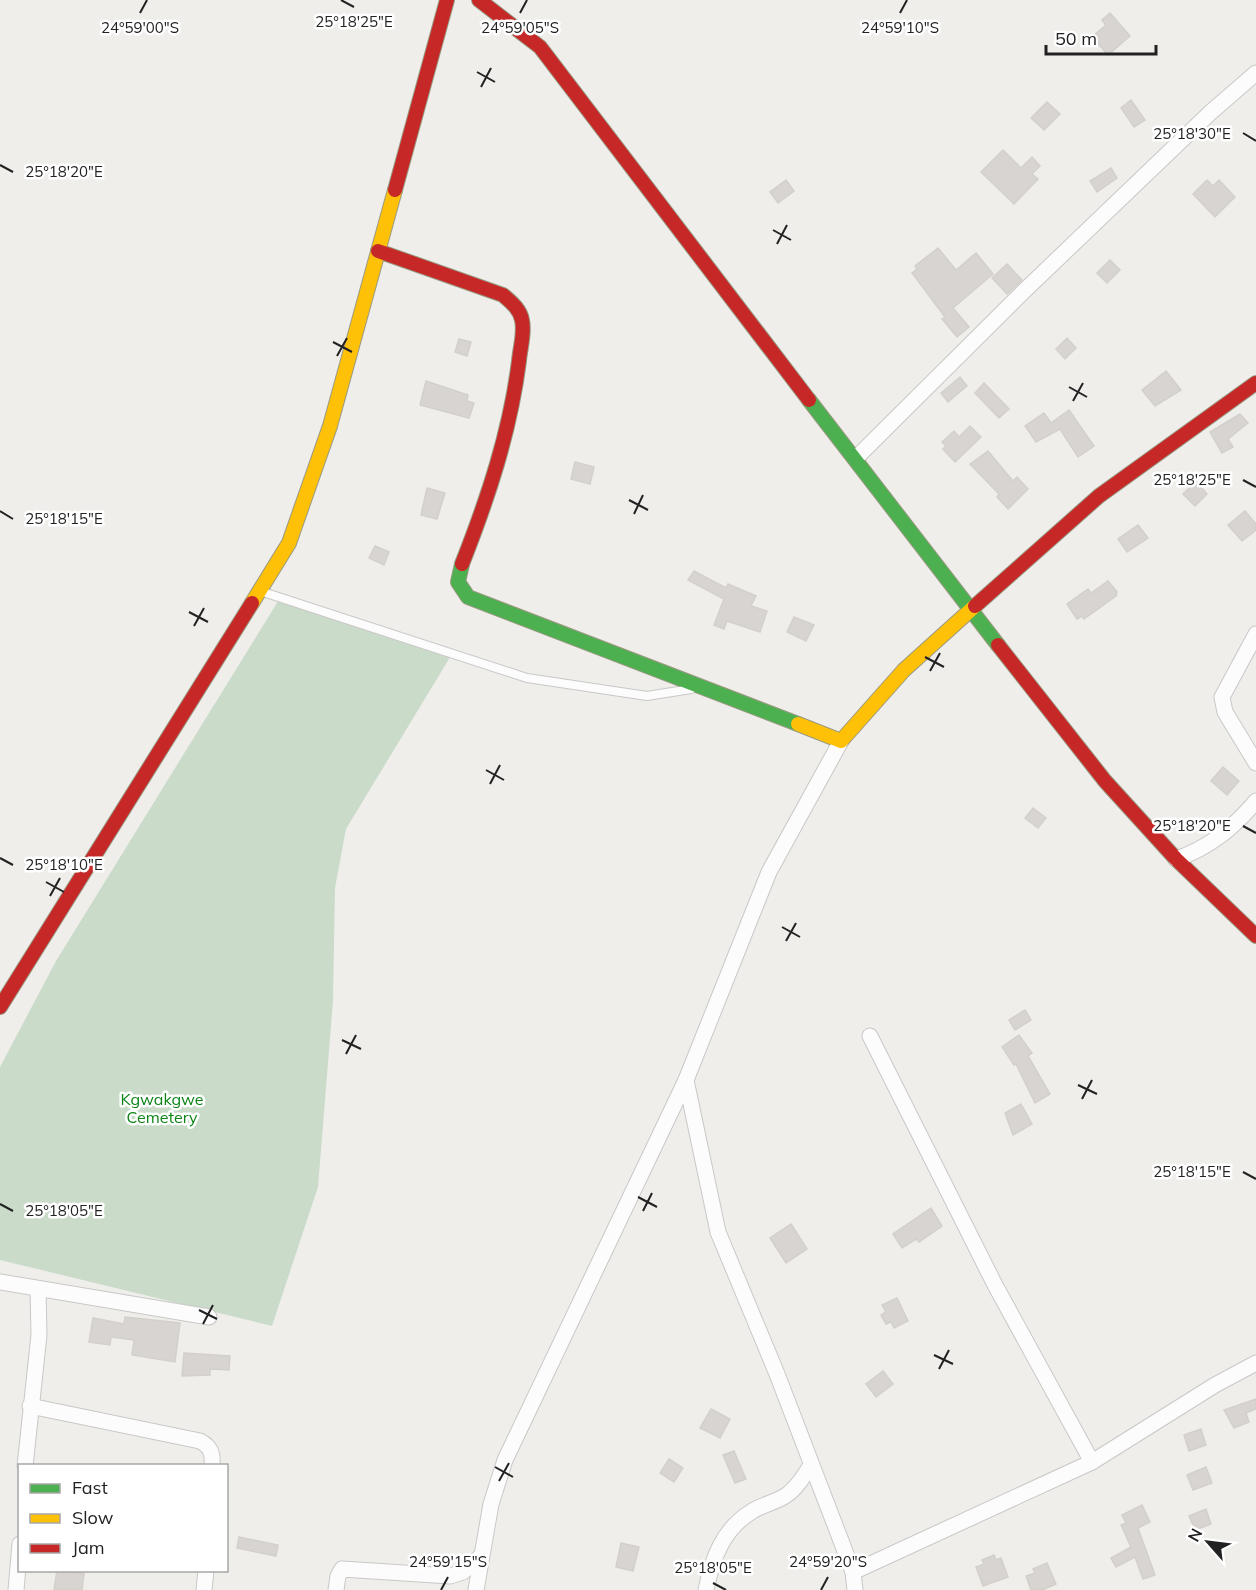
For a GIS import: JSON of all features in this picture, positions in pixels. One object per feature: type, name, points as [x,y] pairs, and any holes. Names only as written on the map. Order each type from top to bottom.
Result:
[{"type":"street","points":[[0,1007],[289,543],[330,426],[447,0]]},
{"type":"street","points":[[479,0],[540,47],[970,610],[1105,781],[1176,859],[1256,936]]},
{"type":"street","points":[[856,458],[1023,292],[1211,112],[1256,73]]},
{"type":"street","points":[[378,251],[503,295],[513,302],[522,319],[518,370],[506,435],[493,486],[460,569],[457,580],[459,589],[468,597],[841,741]]},
{"type":"street","points":[[476,1590],[491,1504],[504,1460],[686,1080],[769,872],[841,741],[904,670],[1099,496],[1256,383]]},
{"type":"street","points":[[1256,634],[1222,697],[1225,712],[1256,763]]},
{"type":"street","points":[[1176,859],[1198,852],[1216,841],[1256,801]]},
{"type":"street","points":[[870,1036],[994,1284],[1092,1462]]},
{"type":"street","points":[[686,1080],[718,1232],[853,1572],[855,1590]]},
{"type":"street","points":[[0,1282],[209,1317]]},
{"type":"street","points":[[26,1464],[30,1406],[39,1335],[38,1290]]},
{"type":"street","points":[[853,1572],[1092,1462],[1215,1385],[1256,1363]]},
{"type":"street","points":[[30,1406],[200,1441],[209,1446],[213,1454],[212,1464]]},
{"type":"street","points":[[706,1590],[716,1554],[736,1524],[752,1511],[785,1496],[800,1482],[811,1465]]},
{"type":"street","points":[[336,1590],[338,1576],[342,1569],[450,1576],[463,1572],[481,1556]]},
{"type":"street","points":[[16,1590],[18,1567]]},
{"type":"street","points":[[204,1590],[206,1572]]},
{"type":"lane","points":[[259,591],[527,678],[647,696],[704,687]]},
{"type":"green space","name":"Kgwakgwe Cemetery","points":[[280,598],[452,654],[346,829],[335,888],[333,1001],[318,1187],[272,1326],[0,1260],[0,1067],[56,961]]},
{"type":"building","points":[[1110,13],[1130,36],[1108,55],[1092,37],[1106,25],[1102,20]]},
{"type":"building","points":[[1131,100],[1145,120],[1134,127],[1121,108]]},
{"type":"building","points":[[1047,102],[1060,114],[1044,130],[1031,118]]},
{"type":"building","points":[[1003,150],[1021,168],[1032,157],[1040,166],[1032,174],[1038,179],[1014,204],[981,172]]},
{"type":"building","points":[[1111,168],[1117,178],[1097,192],[1090,181]]},
{"type":"building","points":[[786,180],[794,191],[778,203],[770,192]]},
{"type":"building","points":[[1207,180],[1213,186],[1219,180],[1235,197],[1215,217],[1193,194]]},
{"type":"building","points":[[938,248],[956,270],[976,253],[993,274],[953,308],[969,327],[957,337],[942,319],[945,317],[912,273],[917,269],[915,266]]},
{"type":"building","points":[[1110,260],[1120,270],[1107,283],[1097,273]]},
{"type":"building","points":[[1007,264],[1022,280],[1007,294],[992,278]]},
{"type":"building","points":[[1067,338],[1076,348],[1065,359],[1056,349]]},
{"type":"building","points":[[459,339],[471,342],[467,356],[455,352]]},
{"type":"building","points":[[1166,371],[1181,390],[1155,406],[1142,390]]},
{"type":"building","points":[[960,377],[967,386],[948,402],[941,393]]},
{"type":"building","points":[[426,381],[468,395],[467,401],[474,403],[469,418],[420,405]]},
{"type":"building","points":[[984,383],[1009,409],[999,418],[975,393]]},
{"type":"building","points":[[1069,410],[1094,446],[1078,457],[1060,429],[1036,442],[1025,426],[1044,413],[1051,423]]},
{"type":"building","points":[[1240,414],[1248,423],[1228,439],[1233,447],[1222,453],[1210,432]]},
{"type":"building","points":[[970,426],[981,437],[955,462],[943,449],[946,446],[942,442],[954,431],[959,437]]},
{"type":"building","points":[[988,451],[1013,481],[1017,477],[1028,489],[1008,509],[997,497],[999,494],[970,464]]},
{"type":"building","points":[[575,462],[594,467],[590,484],[571,479]]},
{"type":"building","points":[[1196,481],[1207,494],[1195,506],[1183,494]]},
{"type":"building","points":[[427,488],[445,493],[437,519],[421,515]]},
{"type":"building","points":[[1245,511],[1256,524],[1256,530],[1242,541],[1228,525]]},
{"type":"building","points":[[1138,525],[1148,538],[1127,552],[1118,539]]},
{"type":"building","points":[[375,546],[389,552],[384,565],[369,558]]},
{"type":"building","points":[[694,571],[726,588],[728,584],[756,596],[751,606],[767,611],[760,632],[727,621],[724,629],[714,625],[724,599],[688,580]]},
{"type":"building","points":[[1108,581],[1117,592],[1116,596],[1084,619],[1082,616],[1077,619],[1067,604],[1088,589],[1091,593]]},
{"type":"building","points":[[794,617],[814,625],[806,641],[787,632]]},
{"type":"building","points":[[1223,767],[1239,781],[1227,795],[1211,781]]},
{"type":"building","points":[[1033,808],[1046,818],[1038,828],[1025,818]]},
{"type":"building","points":[[1025,1010],[1031,1020],[1015,1030],[1009,1020]]},
{"type":"building","points":[[1019,1035],[1032,1053],[1028,1056],[1050,1094],[1035,1103],[1016,1064],[1014,1065],[1002,1047]]},
{"type":"building","points":[[1021,1104],[1032,1124],[1013,1135],[1005,1113]]},
{"type":"building","points":[[931,1208],[942,1226],[919,1242],[916,1239],[902,1248],[893,1234]]},
{"type":"building","points":[[791,1224],[807,1249],[786,1263],[770,1238]]},
{"type":"building","points":[[897,1298],[908,1321],[894,1328],[891,1322],[886,1324],[881,1315],[886,1312],[882,1305]]},
{"type":"building","points":[[125,1317],[180,1323],[175,1362],[132,1355],[134,1340],[111,1337],[110,1345],[89,1342],[93,1318],[124,1324]]},
{"type":"building","points":[[184,1353],[230,1356],[229,1370],[210,1369],[210,1375],[182,1376]]},
{"type":"building","points":[[883,1371],[893,1384],[876,1397],[866,1384]]},
{"type":"building","points":[[1256,1399],[1256,1409],[1246,1413],[1249,1422],[1234,1428],[1224,1410]]},
{"type":"building","points":[[711,1409],[730,1419],[720,1438],[700,1428]]},
{"type":"building","points":[[1201,1429],[1206,1445],[1189,1451],[1184,1435]]},
{"type":"building","points":[[734,1451],[746,1479],[735,1483],[723,1455]]},
{"type":"building","points":[[669,1459],[683,1468],[674,1482],[660,1473]]},
{"type":"building","points":[[1206,1467],[1212,1483],[1193,1490],[1187,1475]]},
{"type":"building","points":[[1142,1505],[1150,1522],[1138,1528],[1155,1575],[1143,1579],[1135,1557],[1116,1567],[1111,1558],[1131,1547],[1121,1525],[1126,1523],[1122,1515]]},
{"type":"building","points":[[1206,1509],[1211,1524],[1195,1530],[1189,1516]]},
{"type":"building","points":[[239,1537],[278,1545],[276,1556],[237,1548]]},
{"type":"building","points":[[621,1543],[639,1547],[633,1571],[616,1567]]},
{"type":"building","points":[[994,1555],[996,1560],[1001,1558],[1008,1577],[983,1586],[976,1567],[984,1564],[982,1560]]},
{"type":"building","points":[[1047,1563],[1056,1584],[1042,1590],[1031,1590],[1026,1576],[1035,1573],[1033,1569]]},
{"type":"building","points":[[57,1572],[84,1574],[82,1590],[54,1590]]},
{"type":"traffic: fast","points":[[809,400],[998,645]]},
{"type":"traffic: fast","points":[[462,564],[458,582],[468,597],[798,724]]},
{"type":"traffic: slow","points":[[252,603],[289,543],[330,426],[395,190]]},
{"type":"traffic: slow","points":[[798,724],[841,741],[904,670],[975,606]]},
{"type":"traffic: jam","points":[[395,190],[447,0]]},
{"type":"traffic: jam","points":[[479,0],[540,47],[809,400]]},
{"type":"traffic: jam","points":[[378,251],[503,295],[521,316],[523,335],[504,439],[481,514],[462,564]]},
{"type":"traffic: jam","points":[[975,606],[1099,496],[1256,383]]},
{"type":"traffic: jam","points":[[0,1007],[252,603]]},
{"type":"traffic: jam","points":[[998,645],[1105,781],[1176,859],[1256,936]]}]
